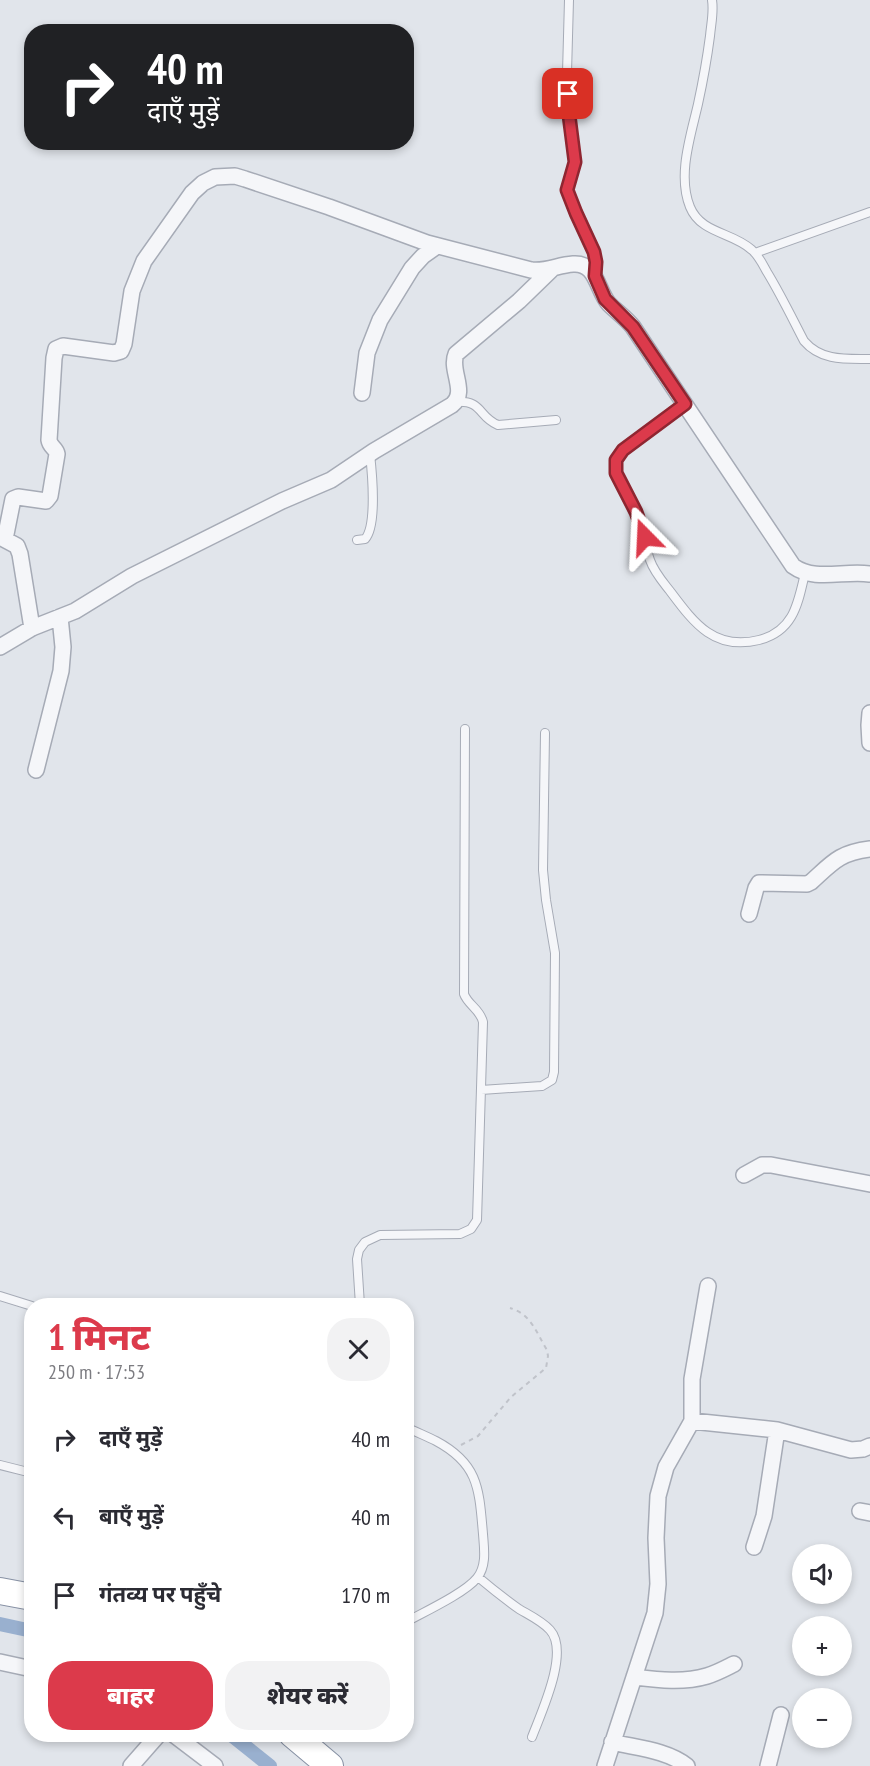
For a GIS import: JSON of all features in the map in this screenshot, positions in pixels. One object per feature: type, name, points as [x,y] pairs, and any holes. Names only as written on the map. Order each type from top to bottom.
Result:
[{"type":"highway","points":[[0,1591],[24,1596]]},
{"type":"highway","points":[[302,1742],[330,1766]]},
{"type":"street","points":[[32,628],[20,554],[16,546],[2,538],[13,499],[18,497],[46,501],[50,496],[57,454],[49,440],[54,358],[57,349],[63,346],[114,353],[121,351],[132,291],[144,261],[176,214],[203,183],[215,177],[235,176],[437,246],[531,270],[552,269],[573,264],[579,264],[591,270],[605,299],[633,327],[793,566],[805,573],[870,574]]},
{"type":"street","points":[[362,393],[367,353],[380,320],[412,268],[437,246]]},
{"type":"street","points":[[0,647],[32,628],[75,611],[132,576],[282,501],[331,480],[370,453],[456,402],[459,396],[454,364],[456,354],[519,301],[552,269]]},
{"type":"street","points":[[36,770],[61,671],[63,647],[60,617]]},
{"type":"street","points":[[870,713],[870,743]]},
{"type":"street","points":[[749,914],[759,883],[807,884],[838,858],[856,851],[870,849]]},
{"type":"street","points":[[744,1175],[762,1165],[771,1165],[870,1184]]},
{"type":"street","points":[[605,1766],[658,1602],[656,1517],[663,1476],[669,1460],[692,1421],[692,1378],[708,1286]]},
{"type":"street","points":[[692,1421],[777,1430],[851,1450],[870,1446]]},
{"type":"street","points":[[754,1547],[764,1516],[777,1430]]},
{"type":"street","points":[[0,1662],[24,1667]]},
{"type":"street","points":[[634,1677],[691,1679],[708,1676],[734,1664]]},
{"type":"street","points":[[768,1766],[781,1715]]},
{"type":"street","points":[[131,1766],[152,1742]]},
{"type":"street","points":[[184,1742],[215,1766]]},
{"type":"street","points":[[612,1742],[660,1753],[687,1766]]},
{"type":"lane","points":[[569,0],[568,104],[575,162],[567,190],[594,252],[595,276]]},
{"type":"lane","points":[[712,0],[708,52],[687,155],[688,200],[693,214],[711,229],[747,246],[755,253],[776,286],[804,341],[809,346],[824,356],[840,359],[870,359]]},
{"type":"lane","points":[[755,253],[870,212]]},
{"type":"lane","points":[[456,402],[470,403],[498,425],[556,420]]},
{"type":"lane","points":[[685,404],[623,450],[616,460],[616,473],[640,524],[651,562],[658,574],[694,622],[720,640],[745,643],[765,638],[785,625],[796,608],[805,573]]},
{"type":"lane","points":[[357,540],[365,539],[370,531],[374,488],[370,453]]},
{"type":"lane","points":[[360,1298],[357,1259],[359,1250],[365,1242],[380,1235],[460,1234],[467,1232],[474,1225],[477,1214],[483,1022],[480,1012],[466,1000],[463,986],[465,729]]},
{"type":"lane","points":[[481,1090],[542,1086],[552,1080],[554,1072],[555,953],[543,870],[544,733]]},
{"type":"lane","points":[[0,1296],[24,1303]]},
{"type":"lane","points":[[414,1431],[450,1450],[465,1463],[472,1473],[478,1486],[485,1552],[482,1570],[478,1577],[461,1591],[414,1617]]},
{"type":"lane","points":[[0,1466],[24,1471]]},
{"type":"lane","points":[[478,1577],[503,1598],[549,1629],[555,1638],[556,1664],[532,1737]]},
{"type":"path","points":[[450,1450],[478,1436],[511,1397],[546,1368],[547,1350],[528,1318],[510,1308]]},
{"type":"waterway","points":[[0,1624],[24,1629]]},
{"type":"waterway","points":[[240,1742],[270,1766]]},
{"type":"route","points":[[568,94],[575,162],[567,190],[594,252],[595,276],[605,299],[633,327],[685,404],[623,450],[616,460],[616,473],[636,512],[645,537]]}]
